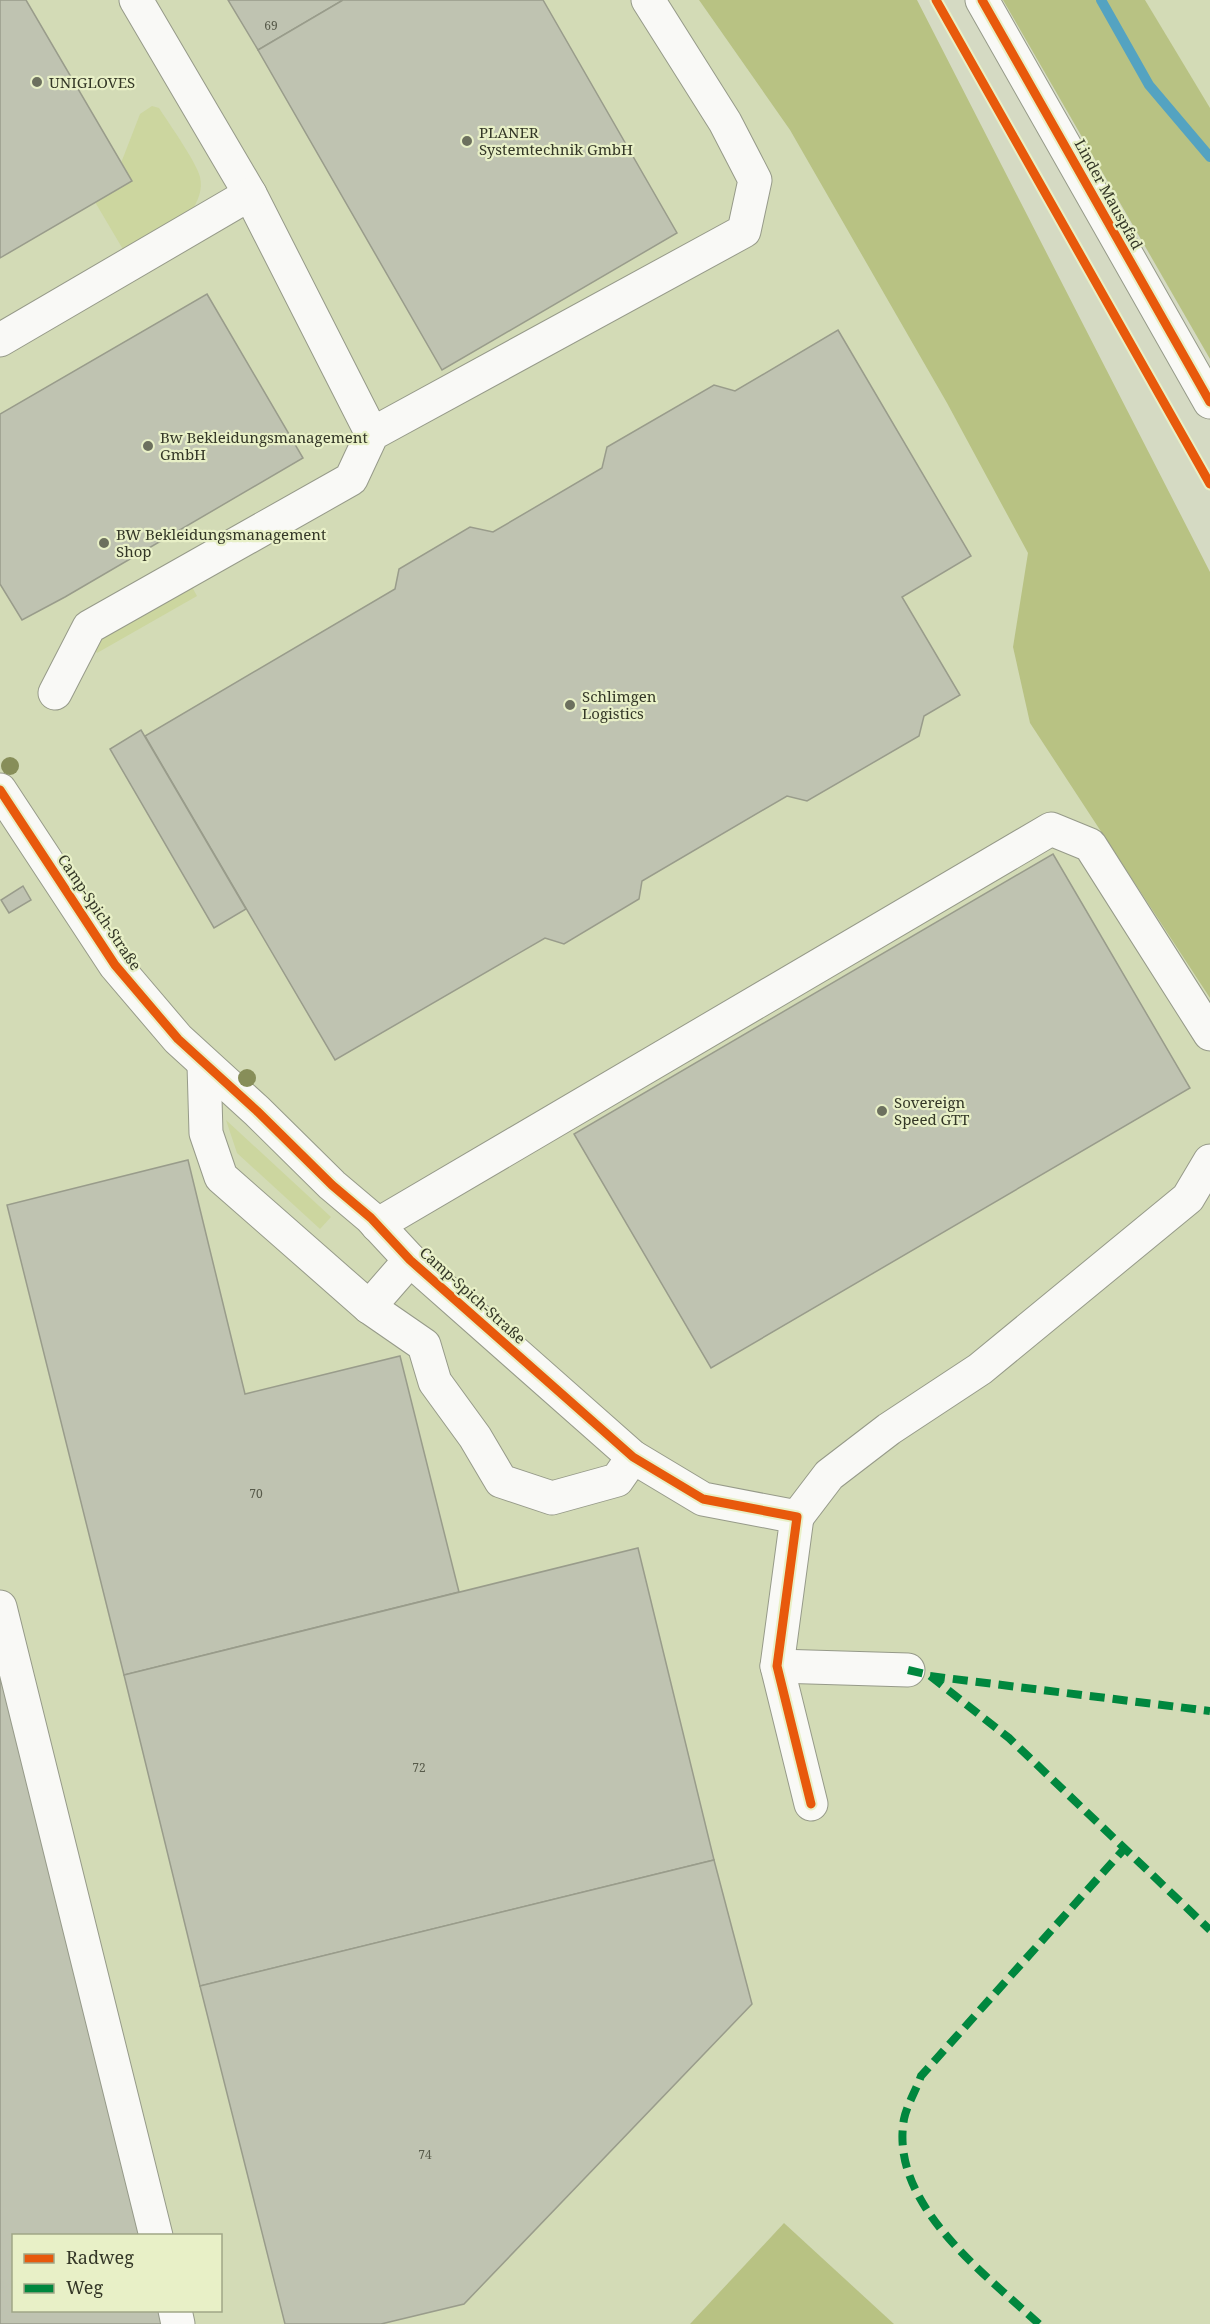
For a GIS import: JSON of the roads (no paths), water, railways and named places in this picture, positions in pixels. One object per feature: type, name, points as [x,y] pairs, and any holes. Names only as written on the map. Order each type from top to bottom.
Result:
[{"type":"street","points":[[136,0],[250,194],[372,434]]},
{"type":"street","points":[[55,693],[90,627],[351,479],[372,434],[744,231],[756,180],[725,122],[648,0]]},
{"type":"street","name":"Linder Mauspfad","points":[[982,0],[1210,402]]},
{"type":"street","points":[[0,340],[250,194]]},
{"type":"street","name":"Camp-Spich-Straße","points":[[0,790],[11,829],[115,965],[178,1039],[377,1225],[410,1260],[633,1457],[703,1499],[797,1517]]},
{"type":"street","points":[[377,1225],[1051,829],[1090,845],[1210,1034]]},
{"type":"street","points":[[204,1065],[206,1133],[221,1177],[369,1307],[424,1345],[435,1382],[475,1437],[501,1480],[552,1498],[617,1480],[633,1457]]},
{"type":"street","points":[[811,1804],[777,1666],[797,1517],[829,1474],[889,1429],[980,1369],[1188,1198],[1210,1161]]},
{"type":"street","points":[[369,1307],[410,1260]]},
{"type":"street","points":[[0,1607],[156,2234]]},
{"type":"street","points":[[777,1666],[908,1670]]},
{"type":"waterway","points":[[1101,0],[1149,85],[1210,157]]},
{"type":"place","name":"UNIGLOVES","points":[[37,82]]},
{"type":"place","name":"PLANER Systemtechnik GmbH","points":[[467,141]]},
{"type":"place","name":"Bw Bekleidungsmanagement GmbH","points":[[148,446]]},
{"type":"place","name":"BW Bekleidungsmanagement Shop","points":[[104,543]]},
{"type":"place","name":"Schlimgen Logistics","points":[[570,705]]},
{"type":"place","name":"Sovereign Speed GTT","points":[[882,1111]]}]
